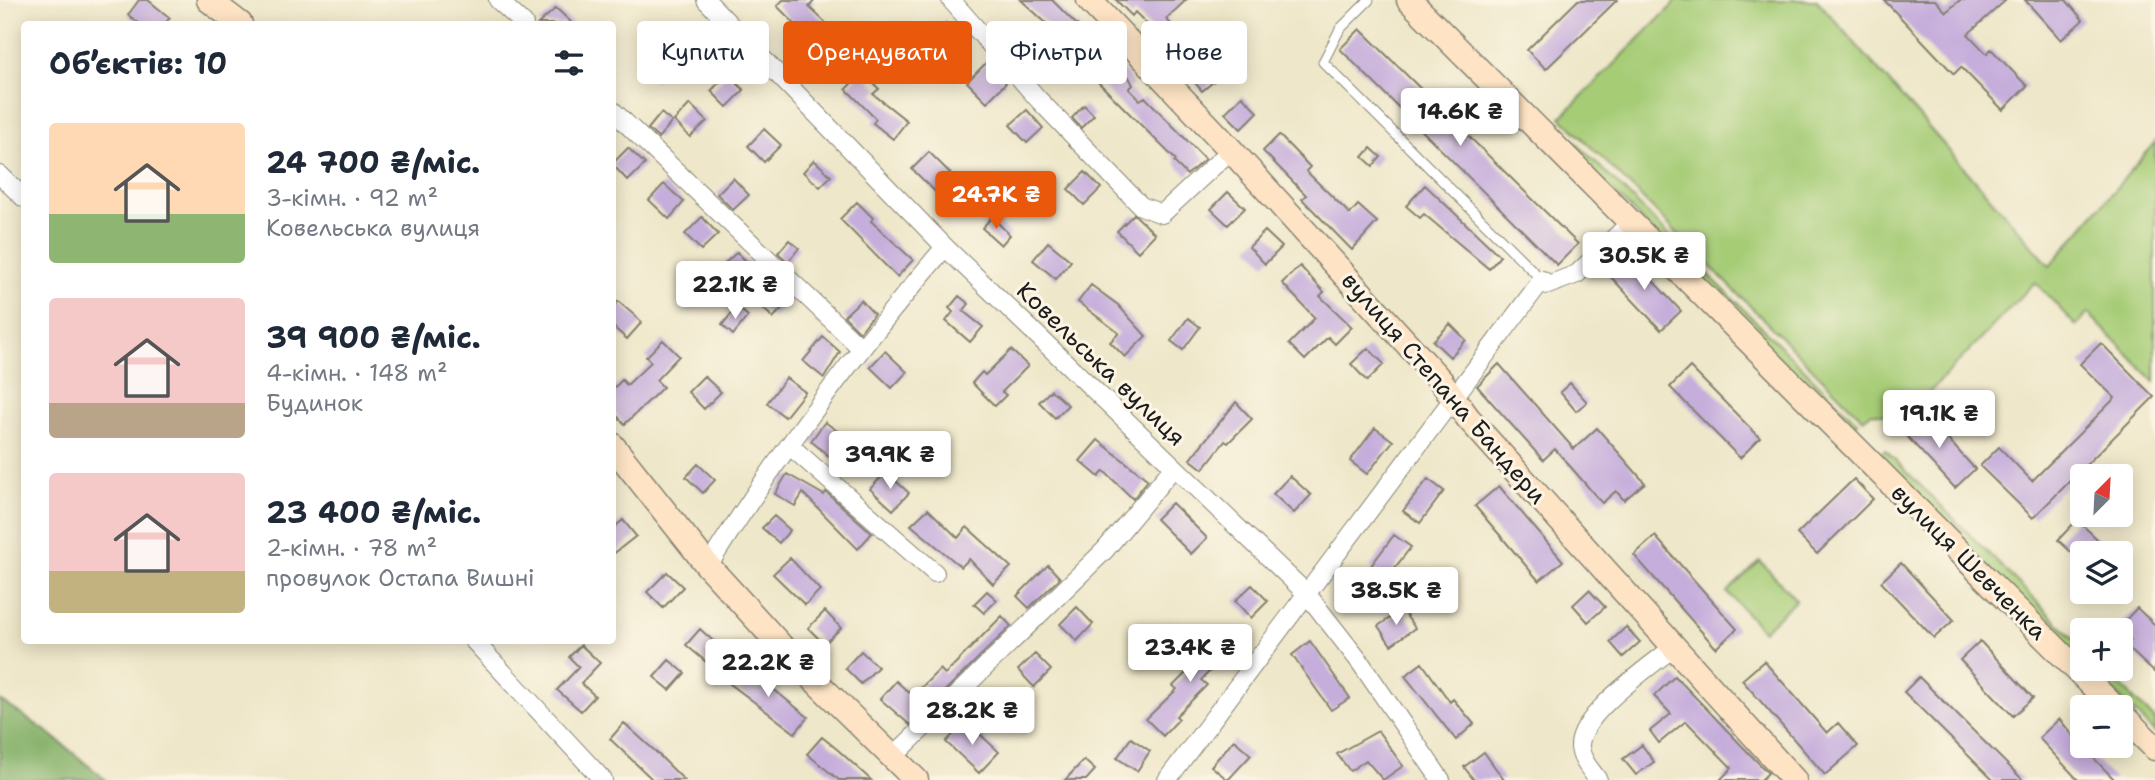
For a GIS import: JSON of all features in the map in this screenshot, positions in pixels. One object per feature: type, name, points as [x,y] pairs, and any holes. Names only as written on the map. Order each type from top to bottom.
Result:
[{"type":"street","points":[[209,0],[236,21]]},
{"type":"street","points":[[498,0],[521,21]]},
{"type":"street","name":"Ковельська вулиця","points":[[706,0],[946,247],[1307,594],[1360,662],[1441,780]]},
{"type":"street","points":[[951,0],[1039,100],[1141,206],[1162,214],[1231,150]]},
{"type":"street","name":"вулиця Степана Бандери","points":[[1089,0],[1231,150],[1441,381],[1454,400],[1794,780]]},
{"type":"street","name":"вулиця Шевченка","points":[[1409,0],[2102,695]]},
{"type":"street","points":[[616,114],[860,347]]},
{"type":"street","points":[[0,175],[21,195]]},
{"type":"street","points":[[1167,780],[1542,280],[1548,285],[1577,274],[1631,222]]},
{"type":"street","points":[[708,566],[789,445],[860,347],[946,247]]},
{"type":"street","points":[[789,445],[935,573]]},
{"type":"street","points":[[616,450],[708,566],[793,659],[916,780]]},
{"type":"street","points":[[893,757],[1105,550],[1173,468]]},
{"type":"street","points":[[477,644],[603,780]]},
{"type":"street","points":[[1598,780],[1582,757],[1580,744],[1583,732],[1602,708],[1675,646]]},
{"type":"street","points":[[2133,726],[2155,748]]},
{"type":"lane","points":[[1368,0],[1340,29],[1323,62],[1542,280]]},
{"type":"green space","points":[[1678,0],[1817,0],[2050,266],[2155,142],[2155,382],[2088,313],[2076,326],[2035,282],[1899,424],[1890,415],[1871,413],[1863,419],[1561,117]]},
{"type":"green space","points":[[1556,123],[1858,423],[1849,428],[1550,128]]},
{"type":"green space","points":[[1885,450],[2070,635],[2070,649],[1877,456]]},
{"type":"green space","points":[[1760,561],[1796,600],[1763,631],[1727,592]]},
{"type":"green space","points":[[2102,681],[2116,681],[2130,695],[2116,695]]},
{"type":"green space","points":[[2133,698],[2155,720],[2155,733],[2133,711]]},
{"type":"green space","points":[[0,700],[49,733],[106,780],[0,780]]},
{"type":"building","points":[[139,0],[148,0],[170,18],[167,21],[136,21],[128,15]]},
{"type":"building","points":[[783,0],[815,0],[809,7],[824,21],[792,21],[777,6]]},
{"type":"building","points":[[1021,0],[1052,0],[1073,21],[1044,21]]},
{"type":"building","points":[[1116,0],[1186,0],[1166,19],[1168,21],[1144,21],[1135,12],[1132,16]]},
{"type":"building","points":[[1578,0],[1617,0],[1546,69],[1527,50]]},
{"type":"building","points":[[1884,0],[1935,0],[1946,12],[1960,0],[2006,0],[1968,34],[1987,54],[1991,49],[2027,86],[2003,110],[1961,67],[1954,74]]},
{"type":"building","points":[[2025,0],[2066,0],[2083,20],[2061,40]]},
{"type":"building","points":[[556,8],[570,21],[541,21]]},
{"type":"building","points":[[1360,29],[1578,244],[1557,265],[1340,49]]},
{"type":"building","points":[[986,63],[986,84],[1005,84],[987,102],[969,84],[972,84],[972,77]]},
{"type":"building","points":[[1127,75],[1133,85],[1129,89],[1140,100],[1145,97],[1205,159],[1187,175],[1174,162],[1176,160],[1100,84],[1127,84]]},
{"type":"building","points":[[718,84],[738,84],[744,90],[727,107],[711,91]]},
{"type":"building","points":[[851,84],[874,84],[879,89],[873,94],[907,121],[893,139],[873,123],[876,119],[846,89]]},
{"type":"building","points":[[1196,84],[1210,84],[1202,91]]},
{"type":"building","points":[[1242,96],[1258,112],[1241,129],[1225,113]]},
{"type":"building","points":[[690,104],[707,121],[690,137],[674,121]]},
{"type":"building","points":[[1084,105],[1094,115],[1081,128],[1072,118]]},
{"type":"building","points":[[1027,110],[1043,128],[1027,143],[1010,125]]},
{"type":"building","points":[[661,113],[672,122],[658,138],[648,129]]},
{"type":"building","points":[[764,129],[781,145],[764,162],[748,146]]},
{"type":"building","points":[[1279,135],[1310,167],[1306,171],[1350,214],[1358,205],[1377,222],[1352,250],[1302,199],[1306,195],[1263,151]]},
{"type":"building","points":[[628,148],[645,164],[628,181],[616,168],[616,160]]},
{"type":"building","points":[[1371,148],[1381,157],[1373,166],[1363,157]]},
{"type":"building","points":[[929,152],[958,181],[981,196],[972,206],[960,197],[951,207],[912,169]]},
{"type":"building","points":[[814,160],[831,176],[820,187],[803,172]]},
{"type":"building","points":[[1085,172],[1101,188],[1084,205],[1068,189]]},
{"type":"building","points":[[733,178],[749,195],[733,210],[717,194]]},
{"type":"building","points":[[664,184],[684,202],[669,219],[649,200]]},
{"type":"building","points":[[1425,185],[1500,256],[1489,269],[1424,214],[1420,218],[1406,206]]},
{"type":"building","points":[[1228,192],[1245,208],[1228,225],[1211,209]]},
{"type":"building","points":[[857,202],[873,218],[871,221],[913,260],[897,277],[840,219]]},
{"type":"building","points":[[1134,214],[1155,234],[1138,252],[1117,231]]},
{"type":"building","points":[[702,217],[718,234],[701,250],[685,234]]},
{"type":"building","points":[[992,217],[1010,235],[1001,245],[982,228]]},
{"type":"building","points":[[1265,231],[1282,247],[1265,264],[1249,247]]},
{"type":"building","points":[[789,240],[799,248],[788,262],[778,253]]},
{"type":"building","points":[[1048,242],[1071,261],[1056,279],[1033,260]]},
{"type":"building","points":[[737,252],[753,268],[736,285],[720,268]]},
{"type":"building","points":[[1628,254],[1681,311],[1661,330],[1608,274]]},
{"type":"building","points":[[1300,266],[1324,292],[1320,296],[1352,327],[1335,344],[1328,337],[1305,360],[1289,344],[1315,318],[1282,283]]},
{"type":"building","points":[[773,285],[789,301],[773,318],[757,302]]},
{"type":"building","points":[[1091,285],[1118,305],[1146,336],[1125,357],[1110,342],[1119,333],[1078,302]]},
{"type":"building","points":[[959,296],[969,304],[963,311],[983,327],[970,342],[946,321],[953,312],[949,308]]},
{"type":"building","points":[[861,300],[874,314],[860,332],[844,316]]},
{"type":"building","points":[[618,301],[642,322],[627,339],[616,329]]},
{"type":"building","points":[[737,307],[748,316],[733,335],[722,325]]},
{"type":"building","points":[[1188,318],[1200,327],[1183,350],[1171,341]]},
{"type":"building","points":[[1450,324],[1466,340],[1450,357],[1433,341]]},
{"type":"building","points":[[823,337],[840,352],[824,378],[803,361]]},
{"type":"building","points":[[663,340],[679,356],[656,380],[663,387],[625,424],[616,415],[616,386],[622,380],[627,385],[651,362],[646,357]]},
{"type":"building","points":[[2101,343],[2154,397],[2087,464],[2070,464],[2070,481],[2033,518],[1980,466],[1999,447],[2032,481],[2115,398],[2080,364]]},
{"type":"building","points":[[1368,348],[1384,364],[1367,381],[1351,364]]},
{"type":"building","points":[[1011,350],[1028,366],[1002,392],[1006,395],[995,406],[972,383],[982,372],[985,375]]},
{"type":"building","points":[[885,351],[907,372],[892,388],[870,367]]},
{"type":"building","points":[[1499,364],[1574,449],[1597,428],[1645,483],[1624,500],[1616,491],[1602,503],[1555,449],[1543,460],[1477,386]]},
{"type":"building","points":[[1690,367],[1760,438],[1740,458],[1670,387]]},
{"type":"building","points":[[704,376],[721,392],[704,409],[688,392]]},
{"type":"building","points":[[786,378],[805,392],[785,417],[767,403]]},
{"type":"building","points":[[1570,383],[1587,402],[1576,411],[1560,392]]},
{"type":"building","points":[[1051,390],[1068,405],[1055,418],[1039,402]]},
{"type":"building","points":[[1236,402],[1252,419],[1228,443],[1225,441],[1203,469],[1190,459]]},
{"type":"building","points":[[1923,412],[1975,469],[1955,488],[1902,431]]},
{"type":"building","points":[[825,422],[844,436],[840,441],[861,458],[849,473],[811,441]]},
{"type":"building","points":[[1375,428],[1393,441],[1367,474],[1350,461]]},
{"type":"building","points":[[1098,440],[1148,480],[1133,499],[1104,471],[1099,477],[1080,461]]},
{"type":"building","points":[[698,464],[715,480],[703,493],[686,477]]},
{"type":"building","points":[[886,472],[909,493],[893,510],[870,489]]},
{"type":"building","points":[[787,474],[824,495],[826,492],[872,533],[858,549],[803,493],[795,506],[775,494]]},
{"type":"building","points":[[1290,476],[1311,495],[1294,513],[1273,494]]},
{"type":"building","points":[[1428,479],[1444,491],[1420,523],[1403,511]]},
{"type":"building","points":[[1854,479],[1873,499],[1817,554],[1797,534]]},
{"type":"building","points":[[1499,486],[1563,561],[1539,581],[1475,506]]},
{"type":"building","points":[[1172,503],[1207,538],[1191,554],[1156,519]]},
{"type":"building","points":[[928,509],[958,538],[967,527],[1011,567],[993,584],[969,559],[961,567],[911,525]]},
{"type":"building","points":[[774,516],[790,530],[779,543],[762,528]]},
{"type":"building","points":[[623,520],[636,536],[616,552],[616,526]]},
{"type":"building","points":[[2070,527],[2084,527],[2099,541],[2070,541],[2070,551],[2058,540]]},
{"type":"building","points":[[1394,535],[1411,547],[1386,579],[1370,567]]},
{"type":"building","points":[[1655,536],[1737,629],[1716,648],[1634,555]]},
{"type":"building","points":[[790,558],[820,590],[805,605],[773,574]]},
{"type":"building","points":[[1901,563],[1954,620],[1934,638],[1881,582]]},
{"type":"building","points":[[1048,565],[1060,578],[1029,608],[1017,596]]},
{"type":"building","points":[[667,572],[683,587],[663,608],[647,592]]},
{"type":"building","points":[[1252,585],[1268,601],[1251,618],[1235,601]]},
{"type":"building","points":[[1589,590],[1605,607],[1588,622],[1573,605]]},
{"type":"building","points":[[987,591],[997,600],[984,613],[974,604]]},
{"type":"building","points":[[1077,607],[1093,624],[1077,641],[1060,624]]},
{"type":"building","points":[[2137,608],[2155,625],[2155,673],[2133,653],[2133,618],[2128,618]]},
{"type":"building","points":[[1402,610],[1415,628],[1391,645],[1378,626]]},
{"type":"building","points":[[825,611],[841,628],[824,644],[808,628]]},
{"type":"building","points":[[1002,616],[1011,626],[910,725],[880,699],[896,681],[913,696],[940,669],[945,674]]},
{"type":"building","points":[[1626,627],[1640,642],[1623,657],[1610,642]]},
{"type":"building","points":[[700,629],[724,651],[711,666],[686,645]]},
{"type":"building","points":[[1218,631],[1234,647],[1201,680],[1207,685],[1176,716],[1179,719],[1163,736],[1146,719],[1177,689],[1173,686],[1206,653],[1201,647]]},
{"type":"building","points":[[1310,641],[1350,698],[1331,710],[1292,655]]},
{"type":"building","points":[[1980,641],[2033,698],[2013,716],[1960,660]]},
{"type":"building","points":[[581,645],[600,663],[581,683],[595,696],[581,711],[557,690],[579,667],[569,657]]},
{"type":"building","points":[[861,651],[878,667],[861,684],[845,668]]},
{"type":"building","points":[[1035,654],[1051,670],[1034,687],[1018,670]]},
{"type":"building","points":[[669,660],[685,673],[670,690],[654,677]]},
{"type":"building","points":[[1764,661],[1827,733],[1838,723],[1858,746],[1825,775],[1742,680]]},
{"type":"building","points":[[1422,663],[1450,702],[1453,699],[1474,724],[1456,740],[1405,676]]},
{"type":"building","points":[[743,665],[808,717],[795,733],[729,683]]},
{"type":"building","points":[[1675,676],[1768,773],[1761,780],[1720,780],[1732,768],[1686,721],[1659,743],[1650,731],[1671,714],[1654,696]]},
{"type":"building","points":[[1919,677],[2023,780],[1993,780],[1904,692]]},
{"type":"building","points":[[2059,719],[2070,732],[2070,758],[2094,758],[2115,780],[2078,780],[2039,738]]},
{"type":"building","points":[[966,721],[999,752],[979,773],[946,742]]},
{"type":"building","points":[[624,723],[684,780],[653,780],[610,739]]},
{"type":"building","points":[[1378,731],[1403,766],[1383,780],[1366,760],[1350,771],[1337,754]]},
{"type":"building","points":[[822,737],[871,780],[839,780],[807,754]]},
{"type":"building","points":[[1131,738],[1150,751],[1137,771],[1117,758]]},
{"type":"building","points":[[1234,740],[1251,755],[1228,780],[1211,766]]},
{"type":"building","points":[[1642,745],[1654,762],[1636,775],[1623,759]]},
{"type":"building","points":[[1484,752],[1504,780],[1474,780],[1464,767]]},
{"type":"building","points":[[1084,760],[1095,770],[1086,780],[1065,780]]}]
